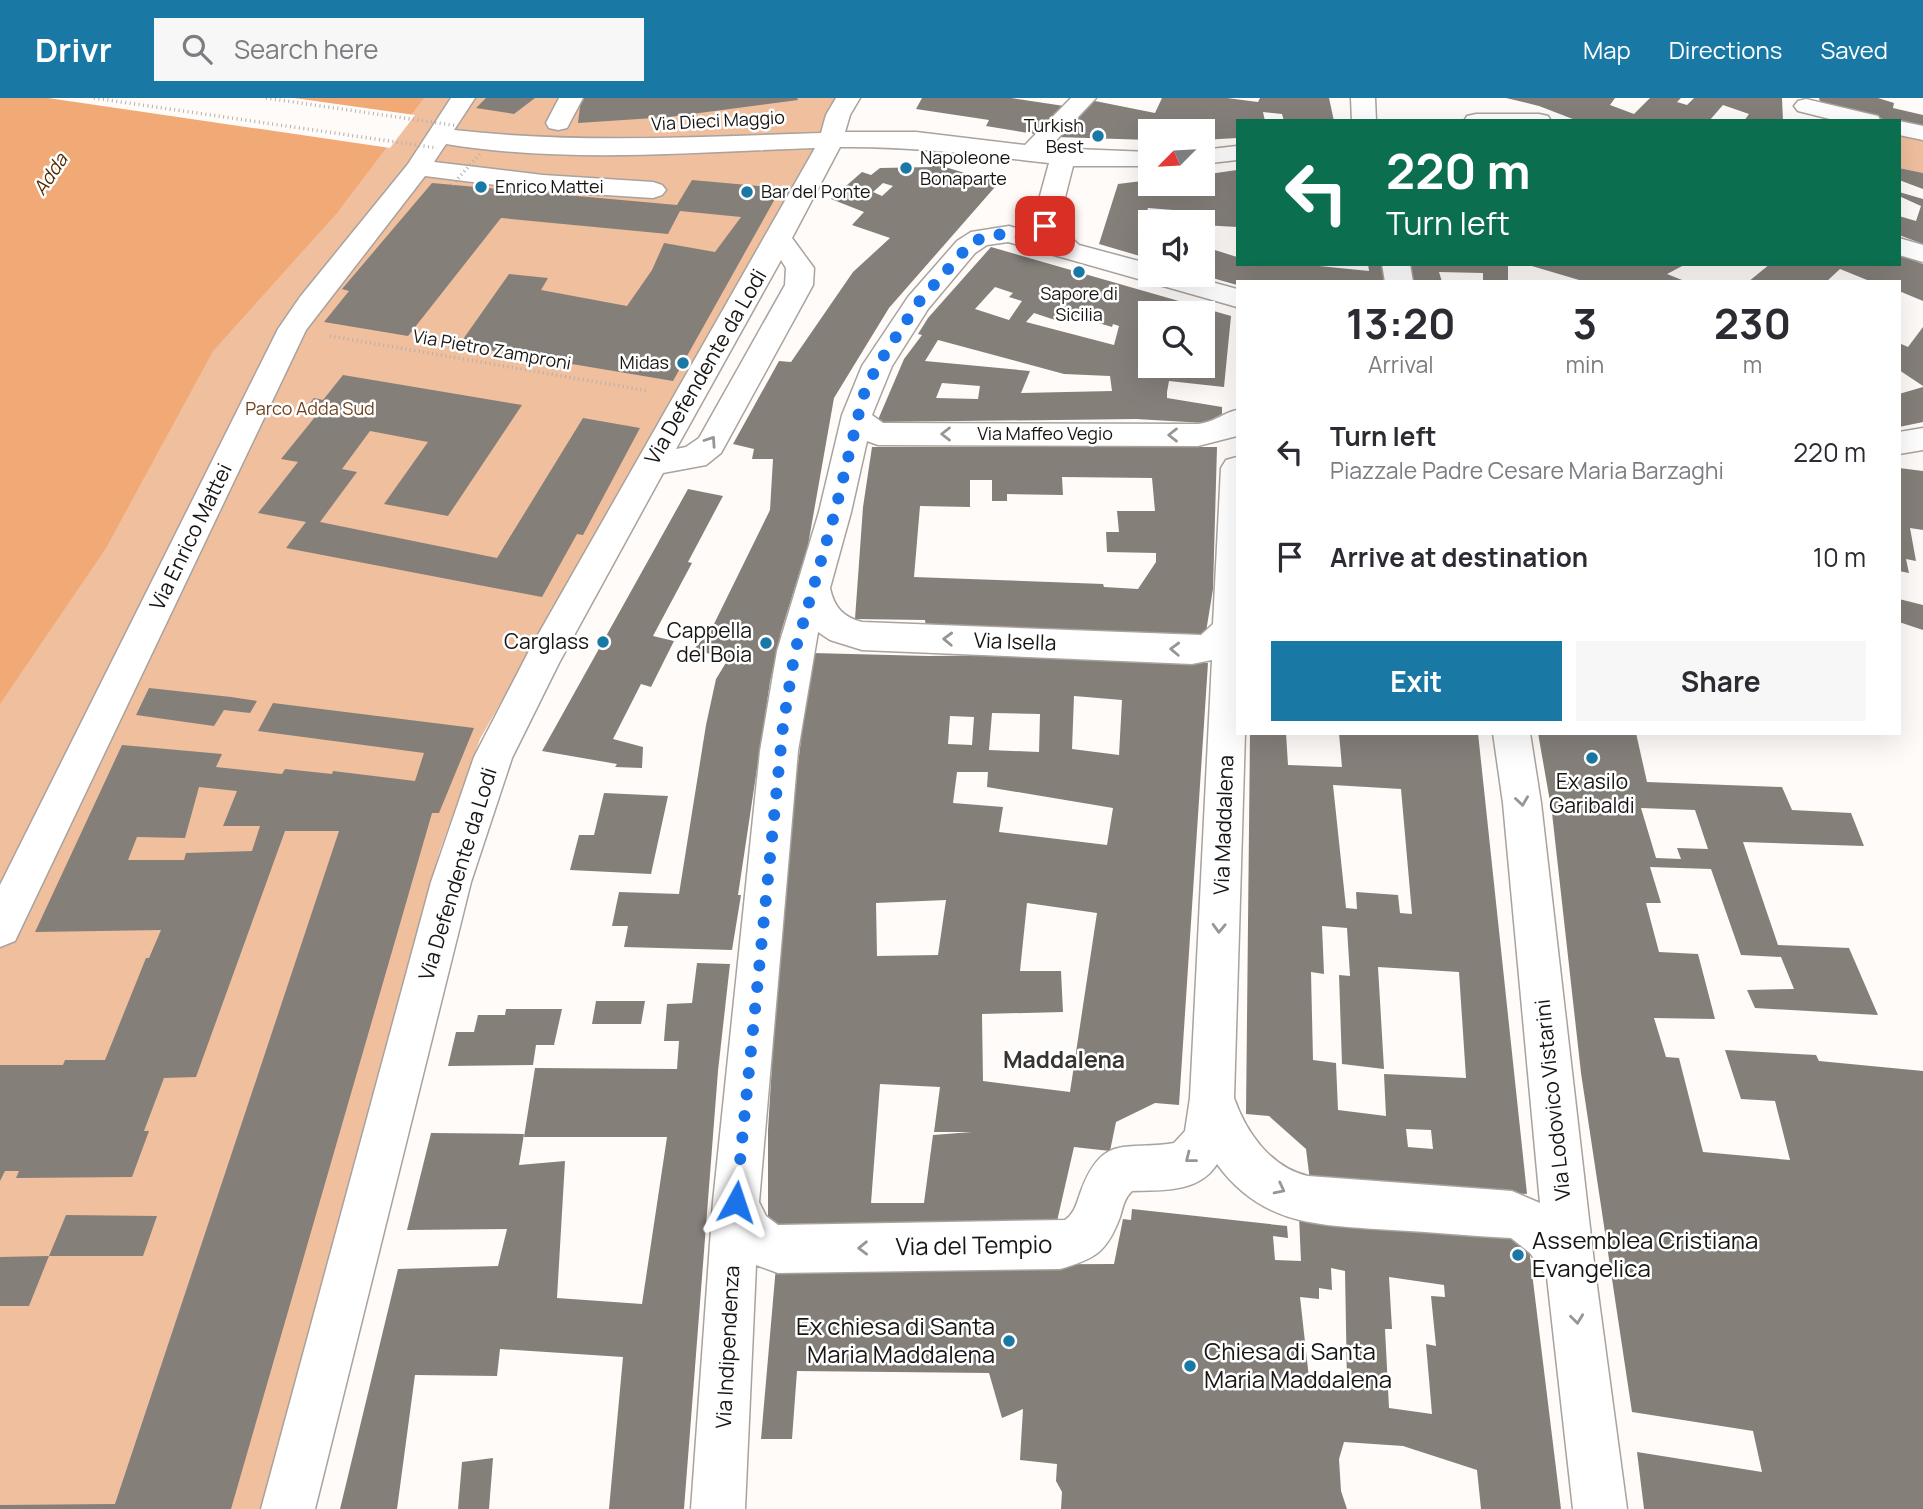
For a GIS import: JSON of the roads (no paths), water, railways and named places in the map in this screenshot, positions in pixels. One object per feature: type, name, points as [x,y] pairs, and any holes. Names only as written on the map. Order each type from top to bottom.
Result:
[{"type":"street","name":"Via Dieci Maggio","points":[[571,98],[547,122],[610,127],[718,121]]},
{"type":"street","name":"Via Defendente da Lodi","points":[[288,1509],[450,882],[493,757],[544,657],[650,464],[779,238],[794,176],[831,140],[838,115],[848,98]]},
{"type":"street","points":[[862,98],[867,126],[880,139]]},
{"type":"street","points":[[1031,153],[1084,98]]},
{"type":"street","points":[[1806,108],[1859,119]]},
{"type":"street","name":"Via Dieci Maggio","points":[[799,116],[831,140]]},
{"type":"street","points":[[1901,128],[1923,133]]},
{"type":"street","name":"Via Dieci Maggio","points":[[451,129],[594,159],[755,158],[794,176]]},
{"type":"street","points":[[451,129],[543,183],[653,190]]},
{"type":"street","name":"Via Enrico Mattei","points":[[0,929],[292,329],[451,129]]},
{"type":"street","name":"Via Dieci Maggio","points":[[517,143],[633,147],[831,140]]},
{"type":"street","points":[[831,140],[924,140],[1063,157],[1138,159]]},
{"type":"street","points":[[1215,156],[1236,153]]},
{"type":"street","points":[[1063,157],[1045,226],[1056,241],[1069,250]]},
{"type":"street","name":"Via Indipendenza","points":[[718,1509],[736,1202],[779,751],[795,651],[835,512],[857,415],[877,366],[918,303],[972,242],[990,235],[1009,234],[1138,270]]},
{"type":"street","points":[[650,464],[695,457],[710,445],[799,285],[800,268],[779,238]]},
{"type":"street","points":[[1901,247],[1923,254]]},
{"type":"street","points":[[1195,287],[1233,299]]},
{"type":"street","name":"Via Maffeo Vegio","points":[[857,415],[863,426],[878,433],[1198,435],[1224,431],[1236,422]]},
{"type":"street","points":[[1901,443],[1923,439]]},
{"type":"street","name":"Via Maddalena","points":[[1212,1098],[1236,499]]},
{"type":"street","name":"Via Isella","points":[[813,587],[816,605],[827,621],[842,631],[862,636],[1192,650],[1218,643],[1226,636],[1232,624]]},
{"type":"street","name":"Via Lodovico Vistarini","points":[[1511,735],[1522,803],[1571,1271],[1600,1509]]},
{"type":"street","points":[[1212,1098],[1217,1118],[1241,1158],[1258,1175],[1278,1189],[1315,1201],[1512,1215],[1527,1219],[1550,1239],[1571,1271]]},
{"type":"street","name":"Via del Tempio","points":[[736,1202],[743,1225],[752,1239],[778,1249],[1074,1243],[1095,1226],[1104,1189],[1120,1170],[1180,1166],[1194,1158],[1206,1142],[1211,1127],[1212,1098]]},
{"type":"water","name":"Adda","points":[[0,98],[424,98],[337,213],[213,351],[106,548],[0,704]]},
{"type":"place","name":"Turkish Best","points":[[1098,136]]},
{"type":"place","name":"Napoleone Bonaparte","points":[[906,168]]},
{"type":"place","name":"Enrico Mattei","points":[[481,187]]},
{"type":"place","name":"Bar del Ponte","points":[[747,192]]},
{"type":"place","name":"Sapore di Sicilia","points":[[1079,272]]},
{"type":"place","name":"Midas","points":[[683,363]]},
{"type":"place","name":"Carglass","points":[[603,642]]},
{"type":"place","name":"Cappella del Boia","points":[[766,643]]},
{"type":"place","name":"Ex asilo Garibaldi","points":[[1592,758]]},
{"type":"place","name":"Assemblea Cristiana Evangelica","points":[[1518,1255]]},
{"type":"place","name":"Ex chiesa di Santa Maria Maddalena","points":[[1009,1341]]},
{"type":"place","name":"Chiesa di Santa Maria Maddalena","points":[[1190,1366]]},
{"type":"district","name":"Maddalena","points":[[1064,1060]]},
{"type":"park label","name":"Parco Adda Sud","points":[[310,409]]}]
